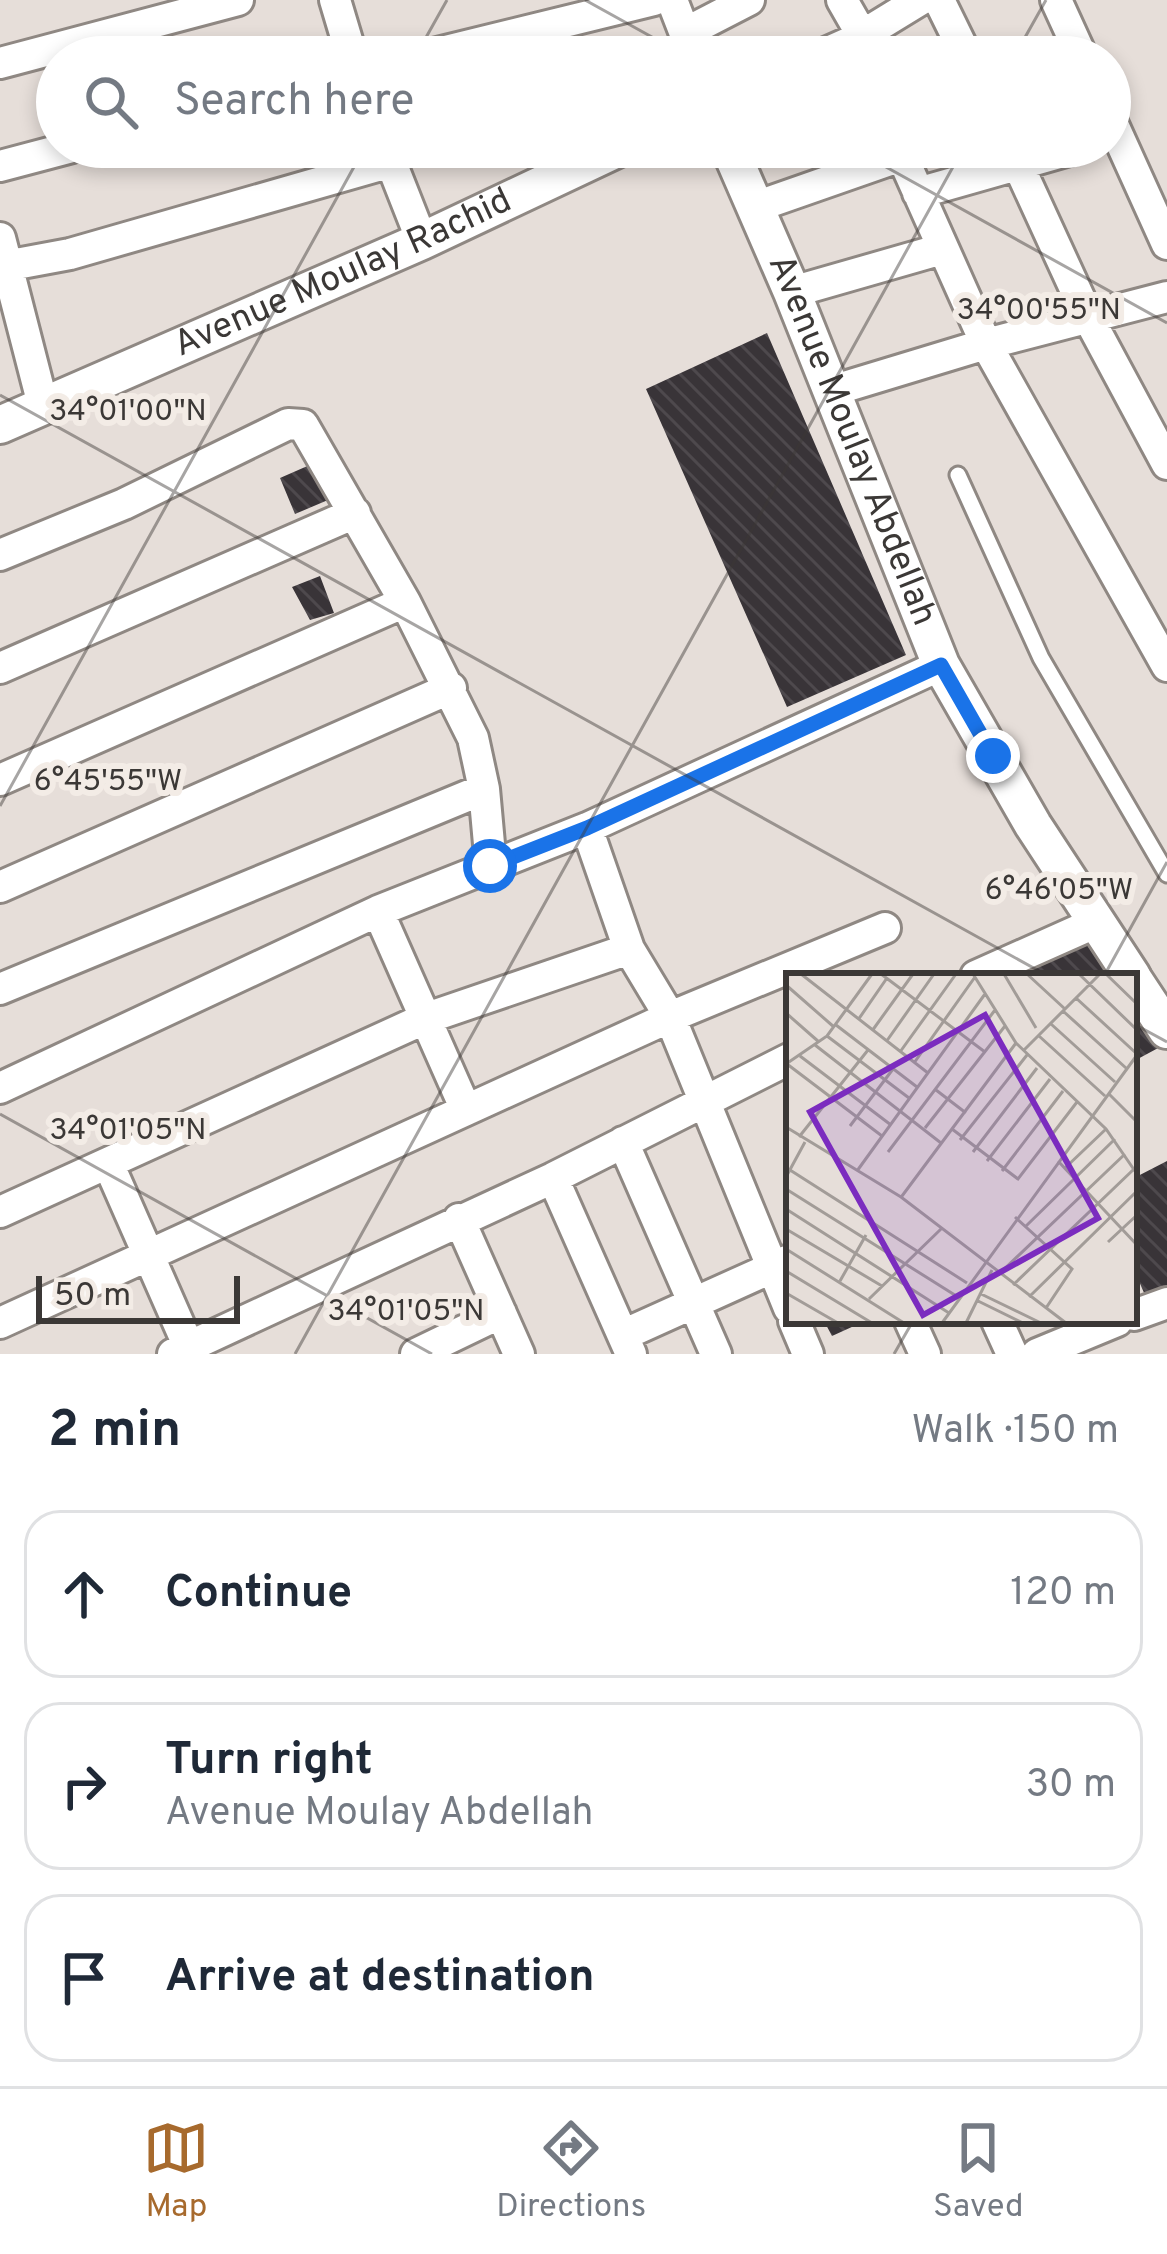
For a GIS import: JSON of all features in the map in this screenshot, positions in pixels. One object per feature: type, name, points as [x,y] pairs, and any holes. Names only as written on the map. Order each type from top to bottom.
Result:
[{"type":"street","points":[[102,36],[238,0]]},
{"type":"street","points":[[335,0],[346,36]]},
{"type":"street","points":[[507,36],[654,0]]},
{"type":"street","points":[[672,0],[686,36]]},
{"type":"street","points":[[701,36],[749,0]]},
{"type":"street","points":[[842,0],[855,36]]},
{"type":"street","points":[[869,36],[920,0]]},
{"type":"street","points":[[939,0],[957,36]]},
{"type":"street","points":[[1057,0],[1073,36]]},
{"type":"street","points":[[0,63],[36,53]]},
{"type":"street","points":[[1131,152],[1153,178],[1167,244]]},
{"type":"street","points":[[0,166],[36,156]]},
{"type":"street","points":[[43,405],[14,352],[2,257],[70,254],[346,168]]},
{"type":"street","points":[[393,168],[422,241]]},
{"type":"street","name":"Avenue Moulay Rachid","points":[[0,425],[422,241],[577,168]]},
{"type":"street","name":"Avenue Moulay Abdellah","points":[[738,168],[941,665],[1033,825],[1130,973]]},
{"type":"street","points":[[755,207],[858,168]]},
{"type":"street","points":[[907,168],[986,344],[1163,651]]},
{"type":"street","points":[[918,194],[982,168]]},
{"type":"street","points":[[1020,168],[1088,317],[1167,464]]},
{"type":"street","points":[[792,292],[942,249]]},
{"type":"street","points":[[831,391],[1167,297]]},
{"type":"street","points":[[0,555],[124,504],[296,423],[308,430],[405,602],[473,738],[484,789],[490,866]]},
{"type":"street","points":[[0,668],[355,513]]},
{"type":"street","points":[[0,780],[405,602]]},
{"type":"street","points":[[0,1088],[378,911],[587,828],[941,665]]},
{"type":"street","points":[[0,887],[451,688]]},
{"type":"street","points":[[0,989],[484,789]]},
{"type":"street","points":[[553,1178],[627,1344],[693,1303],[781,1264],[670,1017],[629,949],[587,828]]},
{"type":"street","points":[[378,911],[466,1110]]},
{"type":"street","points":[[983,973],[1096,922]]},
{"type":"street","points":[[0,1323],[670,1017],[885,928]]},
{"type":"street","points":[[0,1212],[424,1018],[629,949]]},
{"type":"street","name":"Avenue Moulay Abdellah","points":[[1137,984],[1167,1030]]},
{"type":"street","points":[[108,1163],[185,1352],[553,1178],[786,1060]]},
{"type":"street","points":[[623,1142],[716,1354]]},
{"type":"street","points":[[459,1219],[519,1354]]},
{"type":"street","points":[[1137,1314],[1167,1303]]},
{"type":"street","points":[[416,1354],[501,1312]]},
{"type":"street","points":[[795,1324],[808,1354]]},
{"type":"street","points":[[911,1324],[925,1354]]},
{"type":"street","points":[[998,1324],[1012,1354]]},
{"type":"street","points":[[1037,1354],[1110,1324]]},
{"type":"lane","points":[[958,475],[1041,658],[1167,874]]},
{"type":"building","points":[[767,333],[906,655],[787,707],[646,389]]},
{"type":"building","points":[[312,464],[328,500],[295,514],[280,478]]},
{"type":"building","points":[[320,576],[334,613],[310,620],[292,587]]},
{"type":"building","points":[[1082,934],[1108,973],[1003,973]]},
{"type":"building","points":[[1137,1014],[1160,1047],[1137,1059]]},
{"type":"building","points":[[1167,1161],[1167,1285],[1145,1295],[1137,1277],[1137,1176]]},
{"type":"building","points":[[826,1324],[858,1324],[832,1336]]},
{"type":"route","points":[[490,866],[587,828],[941,665],[993,756]]}]
